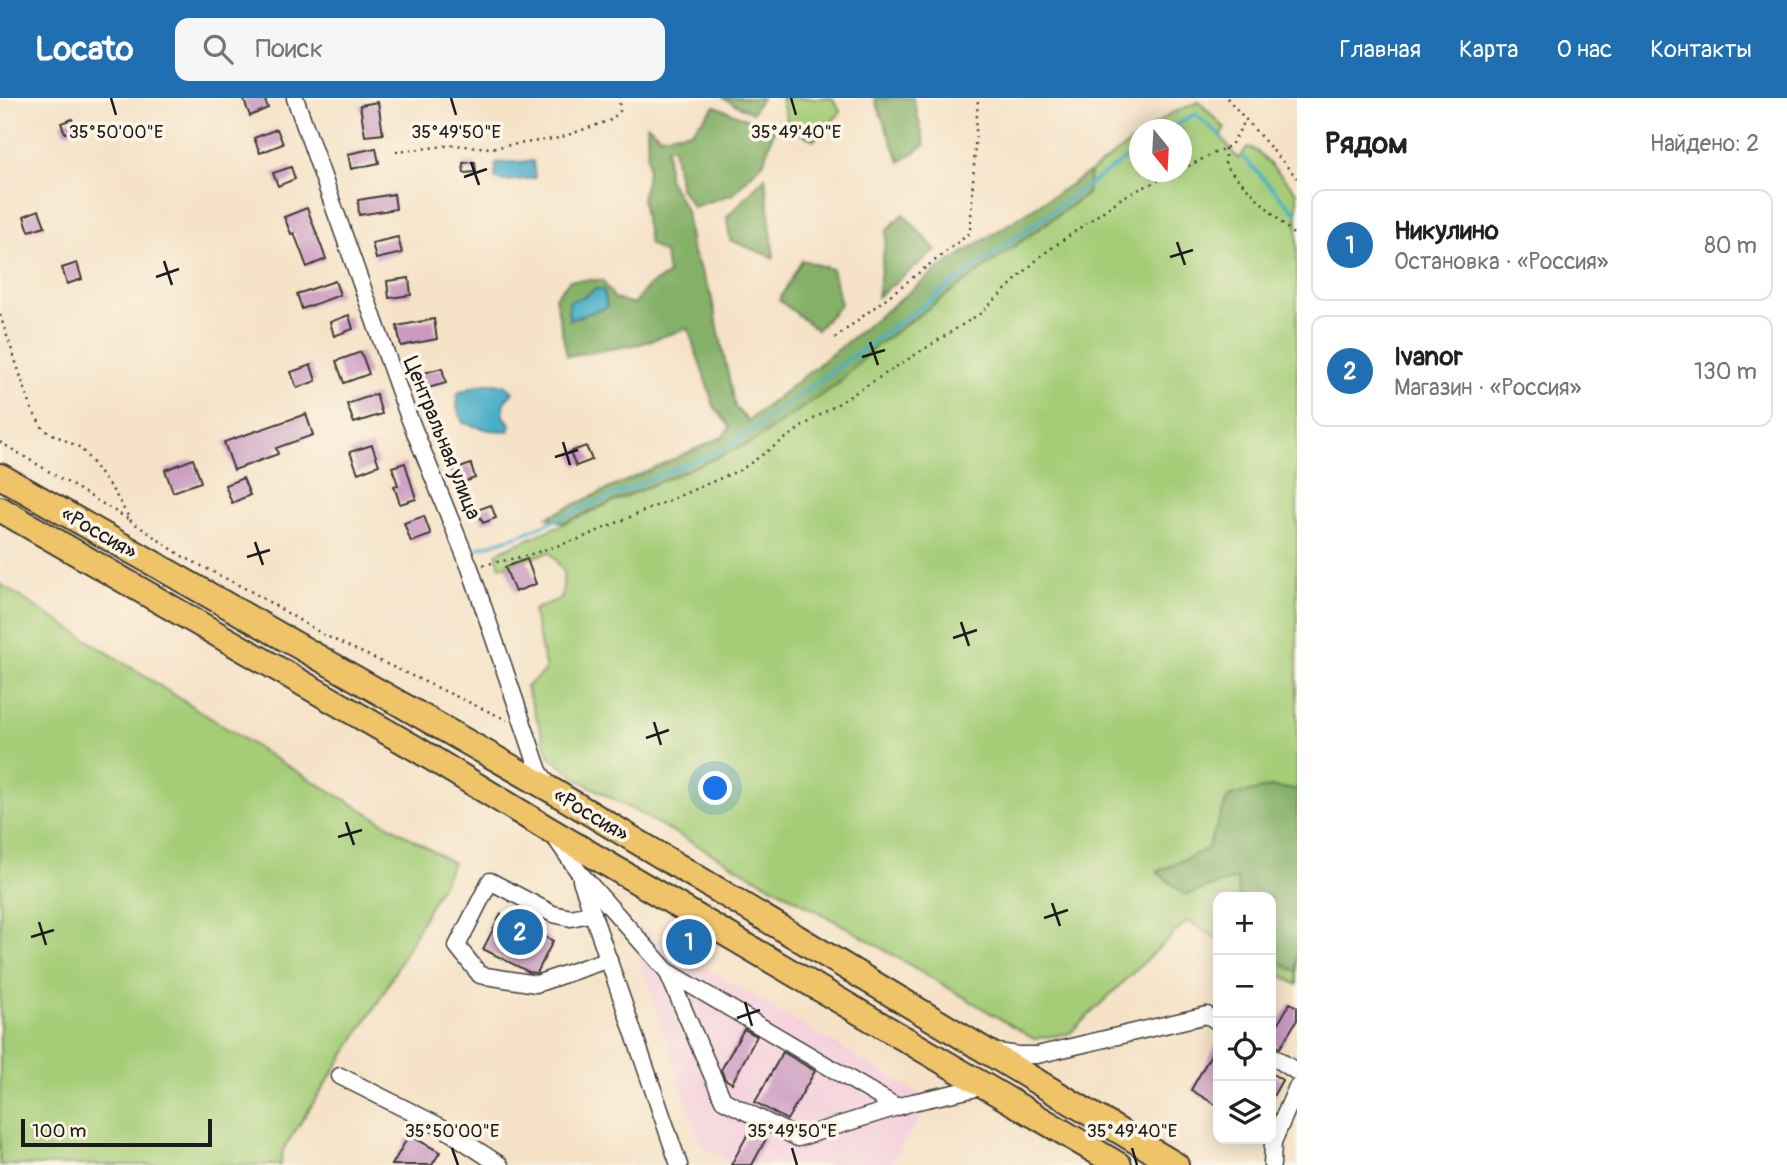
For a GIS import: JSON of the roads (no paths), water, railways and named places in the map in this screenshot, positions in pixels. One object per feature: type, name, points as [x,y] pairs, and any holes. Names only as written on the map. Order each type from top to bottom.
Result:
[{"type":"highway","name":"«Россия»","points":[[0,476],[553,791],[1176,1165]]},
{"type":"highway","name":"«Россия»","points":[[0,509],[415,748],[1119,1165]]},
{"type":"street","name":"Центральная улица","points":[[295,98],[408,415],[470,568],[539,771],[553,791]]},
{"type":"street","points":[[548,829],[578,871],[667,971],[897,1107]]},
{"type":"street","points":[[578,871],[679,1165]]},
{"type":"street","points":[[593,913],[571,918],[553,914],[490,881],[457,946],[480,975],[536,984],[609,959]]},
{"type":"street","points":[[667,971],[723,1100],[798,1138],[897,1107],[986,1086]]},
{"type":"street","points":[[984,1050],[1037,1055],[1207,1015],[1213,1019]]},
{"type":"street","points":[[1276,1058],[1297,1072]]},
{"type":"street","points":[[340,1076],[446,1129],[500,1165]]},
{"type":"street","points":[[1272,1165],[1273,1142],[1297,1087]]},
{"type":"water","points":[[533,161],[535,178],[505,181],[495,179],[496,163]]},
{"type":"water","points":[[595,289],[604,290],[607,307],[570,320],[570,301],[586,296]]},
{"type":"water","points":[[478,385],[505,385],[513,392],[505,401],[503,415],[511,425],[509,431],[489,430],[463,423],[457,407],[458,393]]},
{"type":"waterway","points":[[1187,119],[1195,114],[1221,136]]},
{"type":"waterway","points":[[479,548],[520,535],[729,446],[1129,156]]},
{"type":"waterway","points":[[1243,157],[1297,214]]},
{"type":"place","name":"Ivanor","points":[[520,932]]},
{"type":"place","name":"Никулино","points":[[689,942]]}]
